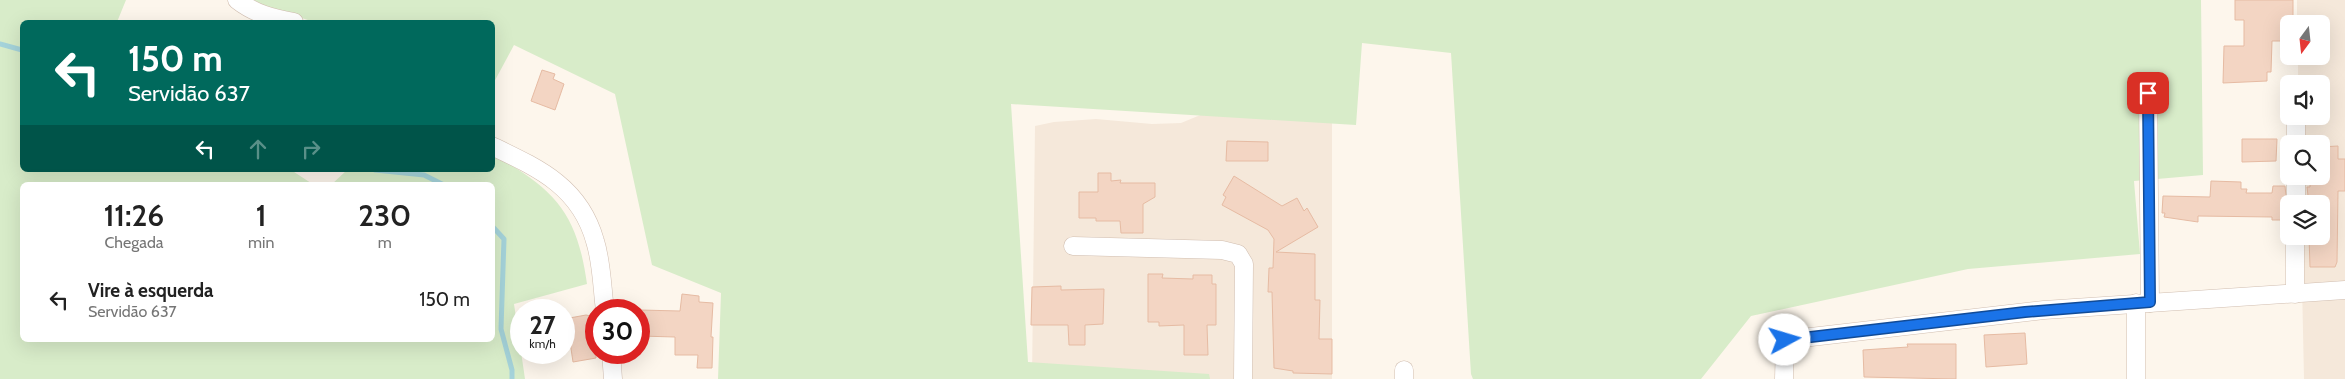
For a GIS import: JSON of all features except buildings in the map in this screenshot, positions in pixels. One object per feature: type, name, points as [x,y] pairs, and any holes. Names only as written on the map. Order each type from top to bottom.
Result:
[{"type":"street","points":[[236,0],[250,10],[267,18],[278,20]]},
{"type":"street","points":[[2136,379],[2143,303],[2148,93]]},
{"type":"street","points":[[495,148],[562,185],[583,211],[596,242],[604,299]]},
{"type":"street","points":[[2295,294],[2296,245]]},
{"type":"street","points":[[1074,246],[1222,250],[1238,254],[1244,264],[1243,379]]},
{"type":"street","points":[[1784,379],[1785,340],[2034,310],[2345,290]]},
{"type":"street","points":[[612,364],[613,379]]},
{"type":"shaded area","points":[[2297,0],[2345,0],[2345,379],[2304,379],[2301,245],[2330,245],[2330,195],[2301,195],[2300,185],[2330,185],[2330,135],[2299,135],[2299,125],[2330,125],[2330,75],[2298,75],[2298,65],[2330,65],[2330,15],[2297,15]]},
{"type":"shaded area","points":[[1332,31],[1332,379],[1032,379],[1035,126],[1054,122],[1096,119],[1152,124],[1181,123],[1244,97]]},
{"type":"green space","points":[[0,0],[126,0],[118,20],[20,20],[20,172],[294,172],[309,182],[20,182],[20,342],[495,342],[495,182],[334,182],[345,172],[495,172],[495,155],[532,179],[560,206],[577,238],[587,284],[532,299],[510,299],[510,364],[523,364],[525,379],[0,379]]},
{"type":"green space","points":[[246,0],[2201,0],[2203,175],[2134,181],[2140,254],[1968,269],[1751,316],[1701,379],[1473,379],[1471,374],[1451,53],[1362,43],[1356,125],[1011,104],[1028,362],[1209,374],[1210,379],[718,379],[721,293],[652,265],[615,94],[514,45],[495,80],[495,20],[308,20]]},
{"type":"waterway","points":[[0,44],[20,49]]},
{"type":"waterway","points":[[395,172],[424,175],[438,182]]},
{"type":"waterway","points":[[495,229],[504,239],[501,329],[512,370],[512,379]]},
{"type":"route","points":[[1785,340],[2062,308],[2150,302],[2148,93]]}]
